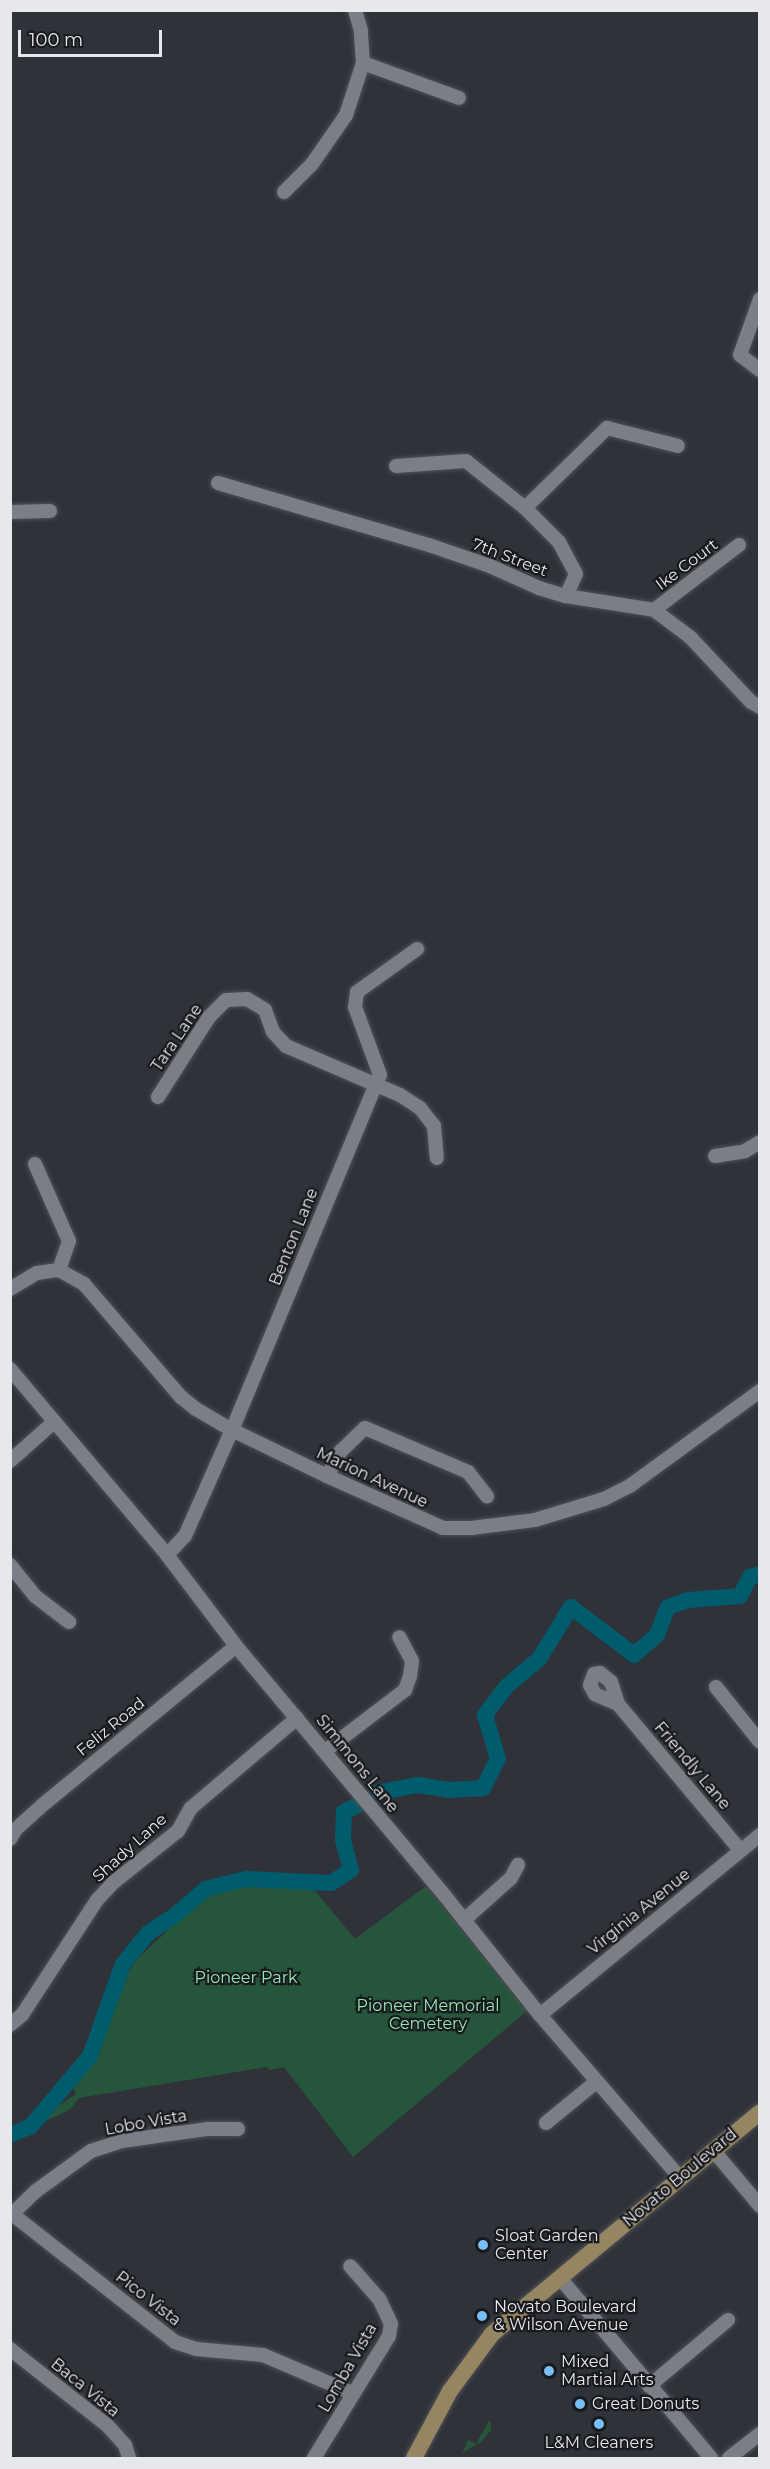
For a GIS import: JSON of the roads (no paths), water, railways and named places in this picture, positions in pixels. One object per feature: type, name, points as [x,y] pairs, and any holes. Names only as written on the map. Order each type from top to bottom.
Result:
[{"type":"main road","name":"Novato Boulevard","points":[[414,2458],[450,2391],[492,2334],[759,2112]]},
{"type":"street","points":[[284,192],[312,164],[346,116],[363,63],[361,30],[355,10]]},
{"type":"street","points":[[363,63],[459,98]]},
{"type":"street","points":[[759,299],[740,355],[759,370]]},
{"type":"street","points":[[525,508],[607,428],[678,446]]},
{"type":"street","points":[[396,466],[466,461],[525,508],[559,542],[572,562],[576,574],[566,596]]},
{"type":"street","name":"7th Street","points":[[218,483],[429,545],[490,566],[539,588],[566,596],[654,610],[690,637],[751,702],[759,706]]},
{"type":"street","points":[[10,512],[50,511]]},
{"type":"street","name":"Ike Court","points":[[654,610],[739,546]]},
{"type":"street","name":"Benton Lane","points":[[167,1555],[185,1536],[232,1430],[380,1075],[355,1007],[357,992],[417,949]]},
{"type":"street","name":"Tara Lane","points":[[158,1097],[209,1017],[226,1000],[247,999],[265,1010],[273,1032],[286,1046],[375,1085]]},
{"type":"street","points":[[375,1085],[400,1095],[420,1108],[434,1126],[437,1158]]},
{"type":"street","points":[[715,1156],[745,1151],[759,1142]]},
{"type":"street","points":[[10,1289],[13,1285],[37,1273],[59,1270],[69,1241],[35,1164]]},
{"type":"street","name":"Marion Avenue","points":[[59,1270],[84,1284],[181,1397],[232,1430],[443,1528],[471,1528],[535,1520],[588,1505],[631,1485],[759,1390]]},
{"type":"street","name":"Simmons Lane","points":[[10,1369],[167,1555],[236,1646],[325,1751],[540,2015],[680,2178]]},
{"type":"street","points":[[10,1461],[54,1422]]},
{"type":"street","points":[[327,1476],[341,1451],[365,1428],[468,1472],[487,1496]]},
{"type":"street","points":[[10,1565],[35,1596],[69,1622]]},
{"type":"street","points":[[325,1751],[405,1690],[412,1661],[399,1637]]},
{"type":"street","name":"Feliz Road","points":[[10,1839],[16,1829],[45,1803],[236,1646]]},
{"type":"street","points":[[716,1687],[759,1742]]},
{"type":"street","name":"Friendly Lane","points":[[618,1704],[740,1850]]},
{"type":"street","name":"Shady Lane","points":[[10,2025],[22,2015],[97,1900],[114,1882],[177,1831],[191,1808],[297,1718]]},
{"type":"street","name":"Virginia Avenue","points":[[540,2015],[759,1835]]},
{"type":"street","points":[[464,1920],[511,1878],[518,1865]]},
{"type":"street","points":[[546,2123],[596,2082]]},
{"type":"street","name":"Lobo Vista","points":[[11,2215],[44,2185],[91,2151],[122,2141],[207,2128],[238,2128]]},
{"type":"street","points":[[713,2151],[759,2206]]},
{"type":"street","name":"Pico Vista","points":[[11,2215],[175,2342],[195,2349],[264,2355],[352,2392]]},
{"type":"street","name":"Lomba Vista","points":[[314,2458],[352,2392],[389,2336],[391,2324],[380,2300],[350,2266]]},
{"type":"street","points":[[560,2278],[711,2458]]},
{"type":"street","points":[[649,2386],[728,2320]]},
{"type":"street","name":"Baca Vista","points":[[10,2349],[106,2425],[126,2445],[129,2458]]},
{"type":"street","points":[[729,2458],[759,2434]]},
{"type":"waterway","points":[[375,1793],[418,1785],[448,1790],[483,1788],[498,1759],[485,1715],[507,1686],[539,1659],[571,1607],[634,1655],[657,1635],[668,1607],[688,1600],[740,1596],[750,1577],[760,1574]]},
{"type":"waterway","points":[[10,2135],[31,2126],[90,2056],[123,1964],[148,1933],[174,1916],[206,1889],[216,1886],[247,1879],[331,1883],[351,1870],[343,1840],[344,1812],[358,1805]]},
{"type":"place","name":"Sloat Garden Center","points":[[483,2245]]},
{"type":"place","name":"Novato Boulevard & Wilson Avenue","points":[[482,2316]]},
{"type":"place","name":"Mixed Martial Arts","points":[[549,2371]]},
{"type":"place","name":"Great Donuts","points":[[580,2404]]},
{"type":"place","name":"L&M Cleaners","points":[[599,2424]]},
{"type":"park label","name":"Pioneer Park","points":[[246,1978]]},
{"type":"park label","name":"Pioneer Memorial Cemetery","points":[[428,2015]]}]
